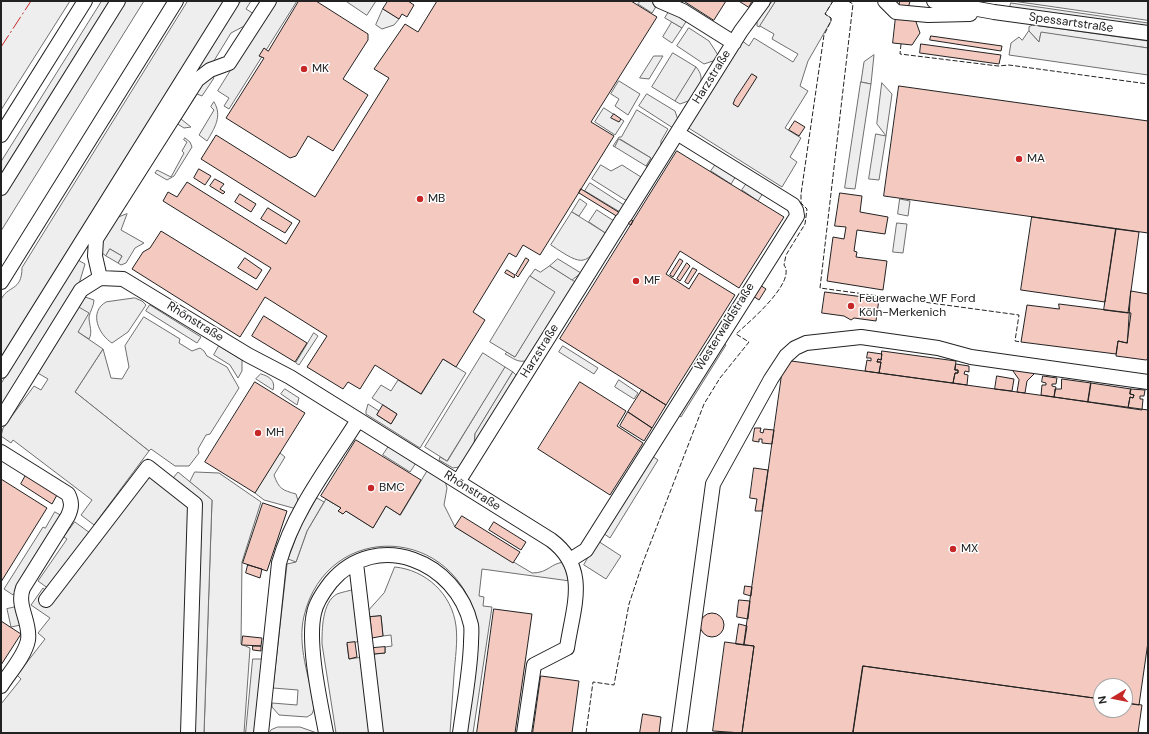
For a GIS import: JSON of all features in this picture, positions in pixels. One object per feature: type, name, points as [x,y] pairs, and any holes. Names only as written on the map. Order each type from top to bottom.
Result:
[{"type":"lane","points":[[1,135],[85,1]]},
{"type":"lane","points":[[1,188],[118,1]]},
{"type":"lane","points":[[1,282],[176,1]]},
{"type":"lane","points":[[1,371],[232,1]]},
{"type":"lane","points":[[1,419],[81,290],[100,278],[95,256],[96,239],[197,80],[210,70],[229,63],[269,1]]},
{"type":"lane","points":[[660,1],[683,11],[734,43]]},
{"type":"lane","name":"Harzstraße","points":[[458,482],[734,43],[763,1]]},
{"type":"lane","points":[[886,1],[896,12],[922,15],[994,12]]},
{"type":"lane","points":[[934,1],[994,12]]},
{"type":"lane","name":"Spessartstraße","points":[[994,12],[1148,34]]},
{"type":"lane","name":"Westerwaldstraße","points":[[570,560],[586,550],[797,216],[793,205],[677,133]]},
{"type":"lane","name":"Rhönstraße","points":[[100,278],[123,279],[248,355],[290,377],[551,540],[559,546],[570,560]]},
{"type":"lane","points":[[678,733],[714,484],[771,379],[786,356],[795,348],[806,343],[860,337],[938,348],[970,357],[1148,382]]},
{"type":"lane","points":[[261,733],[279,563],[283,549],[300,511],[358,420]]},
{"type":"lane","points":[[1,452],[68,494],[72,501],[72,508],[23,588],[20,599],[28,633],[28,640],[25,648],[1,686]]},
{"type":"lane","points":[[46,600],[148,467],[195,504],[188,733]]},
{"type":"lane","points":[[326,733],[311,632],[314,612],[323,592],[337,575],[356,563],[386,555],[410,558],[429,566],[448,582],[463,602],[471,626],[470,653],[460,733]]},
{"type":"lane","points":[[524,733],[534,665],[567,648],[576,585],[575,572],[570,560]]},
{"type":"lane","points":[[356,563],[376,733]]},
{"type":"shaded area","points":[[1,1],[70,1],[1,110]]},
{"type":"shaded area","points":[[102,1],[144,1],[1,231],[1,162]]},
{"type":"shaded area","points":[[188,1],[224,1],[1,360],[1,300],[7,292],[20,281],[22,268]]},
{"type":"shaded area","points":[[242,1],[251,1],[246,9],[254,14],[248,24],[231,33],[212,64],[190,77],[235,6]]},
{"type":"shaded area","points":[[274,1],[297,1],[229,109],[224,106],[229,98],[218,91]]},
{"type":"shaded area","points":[[346,1],[376,1],[367,15]]},
{"type":"shaded area","points":[[641,1],[651,1],[657,5],[652,13],[638,4]]},
{"type":"shaded area","points":[[773,1],[776,1],[760,27],[757,26],[757,19]]},
{"type":"shaded area","points":[[776,1],[833,1],[825,14],[831,18],[831,21],[808,61],[800,86],[808,91],[785,128],[801,138],[790,157],[797,162],[782,187],[687,127],[741,40],[749,46],[754,38],[793,62],[798,54],[772,39],[774,34],[760,26]]},
{"type":"shaded area","points":[[1013,1],[1148,1],[1148,20]]},
{"type":"shaded area","points":[[1011,3],[1148,23],[1148,27],[1010,7]]},
{"type":"shaded area","points":[[383,9],[399,19],[394,25],[382,29],[376,25]]},
{"type":"shaded area","points":[[670,10],[687,20],[682,28],[665,18]]},
{"type":"shaded area","points":[[672,22],[682,28],[672,43],[663,37]]},
{"type":"shaded area","points":[[1033,25],[1148,41],[1148,48],[1041,33],[1039,42],[1029,31],[1029,27]]},
{"type":"shaded area","points":[[689,28],[709,41],[718,55],[716,60],[704,64],[677,46]]},
{"type":"shaded area","points":[[1029,31],[1039,42],[1041,32],[1148,48],[1148,75],[1009,55],[1011,43],[1019,37],[1022,40]]},
{"type":"shaded area","points":[[673,53],[696,67],[675,101],[652,87]]},
{"type":"shaded area","points":[[874,55],[871,84],[861,82],[864,62]]},
{"type":"shaded area","points":[[654,56],[663,56],[649,79],[640,78]]},
{"type":"shaded area","points":[[696,67],[701,76],[699,88],[691,100],[680,104],[675,101]]},
{"type":"shaded area","points":[[212,75],[214,78],[202,96],[197,94],[181,119],[191,127],[184,128],[176,123],[189,97]]},
{"type":"shaded area","points":[[619,81],[640,94],[628,115],[615,106],[619,99],[611,94]]},
{"type":"shaded area","points":[[861,82],[871,84],[855,189],[845,188]]},
{"type":"shaded area","points":[[882,83],[892,94],[886,136],[877,124]]},
{"type":"shaded area","points":[[647,94],[675,111],[678,120],[673,128],[639,106]]},
{"type":"shaded area","points":[[214,102],[217,107],[218,117],[215,127],[207,141],[199,135],[214,110],[211,107]]},
{"type":"shaded area","points":[[604,108],[624,121],[615,135],[595,122]]},
{"type":"shaded area","points":[[637,110],[668,129],[661,141],[661,147],[650,166],[646,166],[651,158],[620,139],[615,147],[613,146],[619,137],[621,137]]},
{"type":"shaded area","points":[[876,134],[886,136],[879,180],[869,179]]},
{"type":"shaded area","points":[[185,138],[190,142],[192,147],[174,176],[167,180],[155,173],[157,170],[171,177],[184,153],[182,151],[187,142],[184,140]]},
{"type":"shaded area","points":[[619,139],[651,158],[646,166],[615,147]]},
{"type":"shaded area","points":[[716,164],[736,176],[731,184],[711,171]]},
{"type":"shaded area","points":[[601,165],[611,171],[622,165],[641,177],[627,201],[592,179]]},
{"type":"shaded area","points":[[590,183],[624,205],[620,212],[585,191]]},
{"type":"shaded area","points":[[747,183],[763,193],[758,201],[742,190]]},
{"type":"shaded area","points":[[580,199],[587,204],[579,216],[572,212]]},
{"type":"shaded area","points":[[900,199],[910,201],[908,216],[898,214]]},
{"type":"shaded area","points":[[597,210],[614,221],[607,234],[589,222]]},
{"type":"shaded area","points":[[572,212],[607,234],[594,253],[583,260],[577,260],[551,245]]},
{"type":"shaded area","points":[[127,214],[121,230],[144,243],[135,248],[126,263],[121,265],[118,263],[122,256],[110,249],[106,256],[102,253],[101,236],[111,220]]},
{"type":"shaded area","points":[[897,223],[907,224],[903,253],[893,252]]},
{"type":"shaded area","points":[[110,249],[122,256],[118,263],[106,256]]},
{"type":"shaded area","points":[[558,259],[581,273],[572,280],[550,266]]},
{"type":"shaded area","points":[[78,260],[85,264],[79,284],[1,408],[1,384]]},
{"type":"shaded area","points":[[550,266],[577,283],[528,360],[516,360],[505,354],[507,352],[515,357],[554,292],[530,276],[535,269],[540,272]]},
{"type":"shaded area","points":[[530,276],[555,292],[515,357],[490,342]]},
{"type":"shaded area","points":[[85,297],[94,300],[89,317],[91,331],[89,339],[78,332],[77,306]]},
{"type":"shaded area","points":[[135,298],[142,301],[146,305],[128,332],[112,343],[103,335],[97,323],[98,312],[101,306],[106,302]]},
{"type":"shaded area","points":[[150,305],[201,337],[197,343],[146,311]]},
{"type":"shaded area","points":[[77,306],[89,313],[78,332],[103,349],[75,392],[149,451],[94,525],[81,515],[92,500],[13,440],[11,443],[1,436],[3,428],[34,386],[41,390],[48,379],[36,372]]},
{"type":"shaded area","points":[[144,317],[180,339],[179,343],[192,351],[200,348],[207,356],[227,367],[239,388],[210,434],[206,435],[198,449],[199,453],[189,466],[175,466],[151,449],[149,451],[75,392],[103,349],[111,378],[122,379],[129,367],[125,346]]},
{"type":"shaded area","points":[[314,333],[318,336],[299,365],[296,363]]},
{"type":"shaded area","points":[[722,342],[726,345],[681,417],[677,414]]},
{"type":"shaded area","points":[[219,346],[242,360],[242,371],[238,378],[230,365],[214,355]]},
{"type":"shaded area","points":[[563,346],[598,368],[594,374],[559,352]]},
{"type":"shaded area","points":[[483,353],[505,367],[447,461],[425,447]]},
{"type":"shaded area","points":[[443,359],[466,373],[420,448],[366,414],[368,404],[379,411],[377,415],[391,424],[397,414],[372,398],[381,385],[391,391],[398,380],[421,394]]},
{"type":"shaded area","points":[[505,367],[513,372],[475,434],[474,446],[459,467],[453,468],[439,460],[440,457],[447,461]]},
{"type":"shaded area","points":[[513,372],[517,376],[474,446],[475,434]]},
{"type":"shaded area","points":[[261,374],[271,379],[274,384],[273,390],[256,379]]},
{"type":"shaded area","points":[[619,380],[638,393],[634,399],[615,387]]},
{"type":"shaded area","points":[[285,389],[299,398],[297,405],[281,394]]},
{"type":"shaded area","points":[[389,446],[416,463],[410,472],[383,455]]},
{"type":"shaded area","points":[[280,453],[285,457],[274,475],[279,486],[296,494],[299,504],[297,507],[293,508],[264,500],[255,493]]},
{"type":"shaded area","points":[[652,456],[658,460],[610,538],[603,533]]},
{"type":"shaded area","points":[[148,459],[173,478],[178,472],[212,500],[204,733],[1,733],[1,704],[21,679],[17,675],[45,639],[38,633],[50,618],[31,605],[43,588],[49,593]]},
{"type":"shaded area","points":[[428,470],[445,481],[447,488],[444,505],[455,527],[532,573],[538,573],[556,564],[565,562],[570,581],[482,569],[479,596],[484,597],[483,606],[492,607],[473,733],[464,733],[477,625],[465,592],[445,567],[420,552],[392,546],[364,550],[338,562],[317,584],[304,616],[302,638],[307,673],[315,706],[312,714],[307,717],[279,715],[272,707],[272,703],[297,705],[298,690],[273,688],[287,564],[296,562],[307,531],[326,499],[341,508],[339,511],[343,514],[346,511],[373,528],[386,506],[400,515]]},
{"type":"shaded area","points":[[195,472],[219,473],[261,502],[242,562],[241,644],[250,648],[244,733],[204,733],[212,500],[190,482]]},
{"type":"shaded area","points":[[317,498],[324,502],[307,531],[296,562],[288,559],[300,527]]},
{"type":"shaded area","points":[[55,512],[62,516],[13,595],[4,589],[43,527],[45,528]]},
{"type":"shaded area","points":[[75,522],[90,533],[49,589],[38,581],[67,539],[64,537]]},
{"type":"shaded area","points":[[598,541],[621,556],[606,579],[584,565]]},
{"type":"shaded area","points":[[395,567],[417,573],[436,586],[443,594],[454,614],[457,644],[450,733],[380,733],[372,658],[374,654],[385,653],[385,647],[392,646],[391,635],[383,636],[381,616],[370,617],[366,613],[384,593]]},
{"type":"shaded area","points":[[355,589],[361,641],[347,644],[349,659],[363,657],[372,733],[336,733],[322,644],[323,624],[328,603],[332,598],[337,594]]},
{"type":"shaded area","points":[[16,607],[21,625],[11,627],[7,609]]},
{"type":"shaded area","points":[[253,659],[263,659],[256,733],[246,733]]},
{"type":"shaded area","points":[[278,727],[300,727],[317,733],[269,733],[271,730]]},
{"type":"building","name":"MK","points":[[299,1],[316,1],[368,34],[368,40],[343,79],[368,95],[333,151],[308,136],[296,156],[290,158],[226,118],[264,58],[259,56],[264,48],[268,51]]},
{"type":"building","points":[[388,1],[408,1],[414,5],[407,17],[402,14],[399,19],[383,9]]},
{"type":"building","name":"MB","points":[[437,1],[631,1],[657,17],[591,122],[614,136],[540,255],[523,245],[516,257],[509,253],[473,312],[485,320],[456,367],[443,359],[421,394],[375,365],[360,389],[348,382],[343,389],[307,367],[327,336],[265,297],[240,337],[132,269],[143,252],[150,248],[161,231],[257,290],[271,268],[163,201],[168,192],[177,197],[187,182],[286,244],[300,221],[201,159],[216,135],[315,197],[389,78],[374,69],[405,24],[418,32]]},
{"type":"building","points":[[684,1],[726,1],[714,20]]},
{"type":"building","points":[[739,1],[752,1],[749,7]]},
{"type":"building","points":[[900,1],[910,1],[908,9],[899,8]]},
{"type":"building","points":[[896,16],[915,19],[920,33],[912,45],[893,43]]},
{"type":"building","points":[[931,36],[1002,46],[1001,51],[930,40]]},
{"type":"building","points":[[921,44],[1001,55],[999,64],[920,53]]},
{"type":"building","points":[[752,74],[757,77],[738,107],[733,104],[735,99]]},
{"type":"building","name":"MA","points":[[899,86],[1148,121],[1148,233],[884,196]]},
{"type":"building","points":[[614,114],[621,119],[619,122],[611,118]]},
{"type":"building","points":[[795,121],[805,127],[799,136],[789,130]]},
{"type":"building","name":"MF","points":[[677,151],[784,217],[739,288],[680,251],[666,274],[689,289],[699,273],[735,295],[666,405],[560,339]]},
{"type":"building","points":[[199,169],[211,176],[205,185],[194,178]]},
{"type":"building","points":[[215,179],[224,184],[220,189],[225,192],[223,194],[210,186]]},
{"type":"building","points":[[581,189],[633,221],[631,225],[579,193]]},
{"type":"building","points":[[840,193],[862,196],[860,212],[888,217],[885,234],[857,230],[854,251],[857,252],[856,257],[887,261],[883,290],[827,281],[833,237],[844,239],[846,227],[835,226]]},
{"type":"building","points":[[240,194],[256,204],[251,212],[235,202]]},
{"type":"building","points":[[268,208],[292,223],[285,233],[261,219]]},
{"type":"building","points":[[1032,217],[1116,229],[1105,302],[1021,290]]},
{"type":"building","points":[[1116,229],[1139,232],[1128,313],[1104,310]]},
{"type":"building","points":[[245,258],[262,270],[256,279],[238,268]]},
{"type":"building","points":[[526,258],[529,260],[518,277],[516,275]]},
{"type":"building","points":[[680,259],[683,261],[673,277],[670,275]]},
{"type":"building","points":[[687,263],[690,266],[680,281],[677,279]]},
{"type":"building","points":[[693,268],[697,270],[688,284],[685,282]]},
{"type":"building","points":[[507,270],[515,275],[514,278],[505,273]]},
{"type":"building","points":[[760,285],[766,289],[759,300],[753,296]]},
{"type":"building","points":[[1131,291],[1148,294],[1148,359],[1146,360],[1116,356],[1118,341],[1127,343]]},
{"type":"building","name":"Feuerwache WF Ford Köln-Merkenich","points":[[825,292],[879,299],[876,321],[854,318],[851,320],[844,316],[822,313]]},
{"type":"building","points":[[1059,304],[1131,313],[1127,343],[1118,341],[1116,354],[1021,342],[1027,305],[1059,309]]},
{"type":"building","points":[[264,316],[307,343],[295,362],[252,336]]},
{"type":"building","points":[[882,351],[956,361],[955,370],[958,370],[958,373],[955,373],[953,383],[879,373],[881,362],[877,362],[878,359],[881,360]]},
{"type":"building","points":[[868,352],[882,354],[881,360],[878,359],[877,362],[881,362],[879,373],[865,371],[867,360],[871,361],[871,358],[867,358]]},
{"type":"building","name":"MX","points":[[784,360],[1148,410],[1148,642],[1139,705],[1133,704],[1133,678],[1093,678],[1093,698],[863,666],[853,733],[742,733],[754,646],[744,645]]},
{"type":"building","points":[[956,364],[969,366],[969,372],[965,371],[964,374],[968,375],[967,385],[953,383],[955,373],[958,373],[958,370],[955,370]]},
{"type":"building","points":[[1012,369],[1036,372],[1027,381],[1025,393],[1017,392],[1019,380]]},
{"type":"building","points":[[997,376],[1014,379],[1012,391],[995,389]]},
{"type":"building","points":[[1043,376],[1057,378],[1056,384],[1052,384],[1052,386],[1056,387],[1054,397],[1041,395],[1042,385],[1046,385],[1046,383],[1042,382]]},
{"type":"building","points":[[1062,379],[1091,383],[1088,402],[1054,397],[1055,389],[1061,389]]},
{"type":"building","name":"MH","points":[[255,382],[305,413],[255,493],[205,462]]},
{"type":"building","points":[[580,382],[626,411],[617,426],[643,443],[610,495],[538,449]]},
{"type":"building","points":[[1091,383],[1131,389],[1130,394],[1134,395],[1133,398],[1130,397],[1128,408],[1088,402]]},
{"type":"building","points":[[1131,389],[1145,390],[1144,396],[1140,396],[1140,399],[1143,399],[1142,410],[1128,408],[1130,397],[1133,398],[1134,395],[1130,394]]},
{"type":"building","points":[[642,390],[666,405],[652,428],[628,412]]},
{"type":"building","points":[[383,405],[397,414],[391,424],[377,415]]},
{"type":"building","points":[[628,412],[652,428],[644,441],[620,426]]},
{"type":"building","points":[[755,428],[761,428],[760,432],[763,433],[764,429],[774,430],[772,444],[762,443],[762,439],[759,439],[759,442],[753,441]]},
{"type":"building","name":"BMC","points":[[356,440],[421,480],[400,515],[386,506],[373,528],[346,511],[343,514],[338,511],[341,508],[321,496]]},
{"type":"building","points":[[754,468],[768,470],[762,511],[755,511],[757,499],[750,498]]},
{"type":"building","points":[[26,475],[57,495],[52,504],[21,484]]},
{"type":"building","points":[[1,479],[47,508],[1,582]]},
{"type":"building","points":[[263,503],[287,511],[267,571],[243,563]]},
{"type":"building","points":[[462,516],[520,552],[513,563],[455,527]]},
{"type":"building","points":[[494,522],[526,542],[521,550],[489,530]]},
{"type":"building","points":[[248,565],[262,569],[260,578],[246,573]]},
{"type":"building","points":[[745,586],[752,587],[751,596],[744,594]]},
{"type":"building","points":[[739,600],[750,601],[748,619],[737,617]]},
{"type":"building","points":[[494,609],[532,614],[515,733],[477,733]]},
{"type":"building","points":[[712,613],[720,617],[724,625],[720,633],[712,637],[704,633],[700,625],[704,617]]},
{"type":"building","points":[[381,616],[383,636],[372,638],[370,617]]},
{"type":"building","points":[[1,621],[21,634],[1,665]]},
{"type":"building","points":[[739,624],[747,626],[744,645],[736,644]]},
{"type":"building","points":[[243,636],[262,638],[261,646],[242,645]]},
{"type":"building","points":[[355,642],[357,657],[349,659],[347,643]]},
{"type":"building","points":[[725,642],[754,646],[742,733],[713,731]]},
{"type":"building","points":[[253,646],[261,646],[261,651],[253,650]]},
{"type":"building","points":[[385,647],[385,653],[374,654],[373,648]]},
{"type":"building","points":[[863,666],[1093,698],[1093,718],[1133,718],[1133,704],[1142,705],[1138,733],[853,733]]},
{"type":"building","points":[[541,676],[579,681],[572,733],[533,733]]},
{"type":"building","points":[[643,714],[661,717],[659,733],[640,733]]},
{"type":"fence","points":[[586,733],[593,682],[614,685],[629,604],[642,565],[704,404],[720,378],[749,342],[736,334],[760,312],[778,291],[784,281],[786,272],[784,265],[786,255],[805,224],[807,209],[801,203],[801,194],[824,35],[831,21],[831,18],[825,14],[833,1]]},
{"type":"fence","points":[[848,1],[853,4],[820,288],[1019,315],[1015,341],[1021,342]]},
{"type":"fence","points":[[901,44],[900,54],[998,66],[1009,65],[1148,84]]},
{"type":"power","points":[[1,47],[31,1]]},
{"type":"place","name":"MK","points":[[304,69]]},
{"type":"place","name":"MA","points":[[1019,159]]},
{"type":"place","name":"MB","points":[[420,199]]},
{"type":"place","name":"MF","points":[[636,281]]},
{"type":"place","name":"Feuerwache WF Ford Köln-Merkenich","points":[[851,306]]},
{"type":"place","name":"MH","points":[[258,433]]},
{"type":"place","name":"BMC","points":[[371,488]]},
{"type":"place","name":"MX","points":[[953,549]]}]
